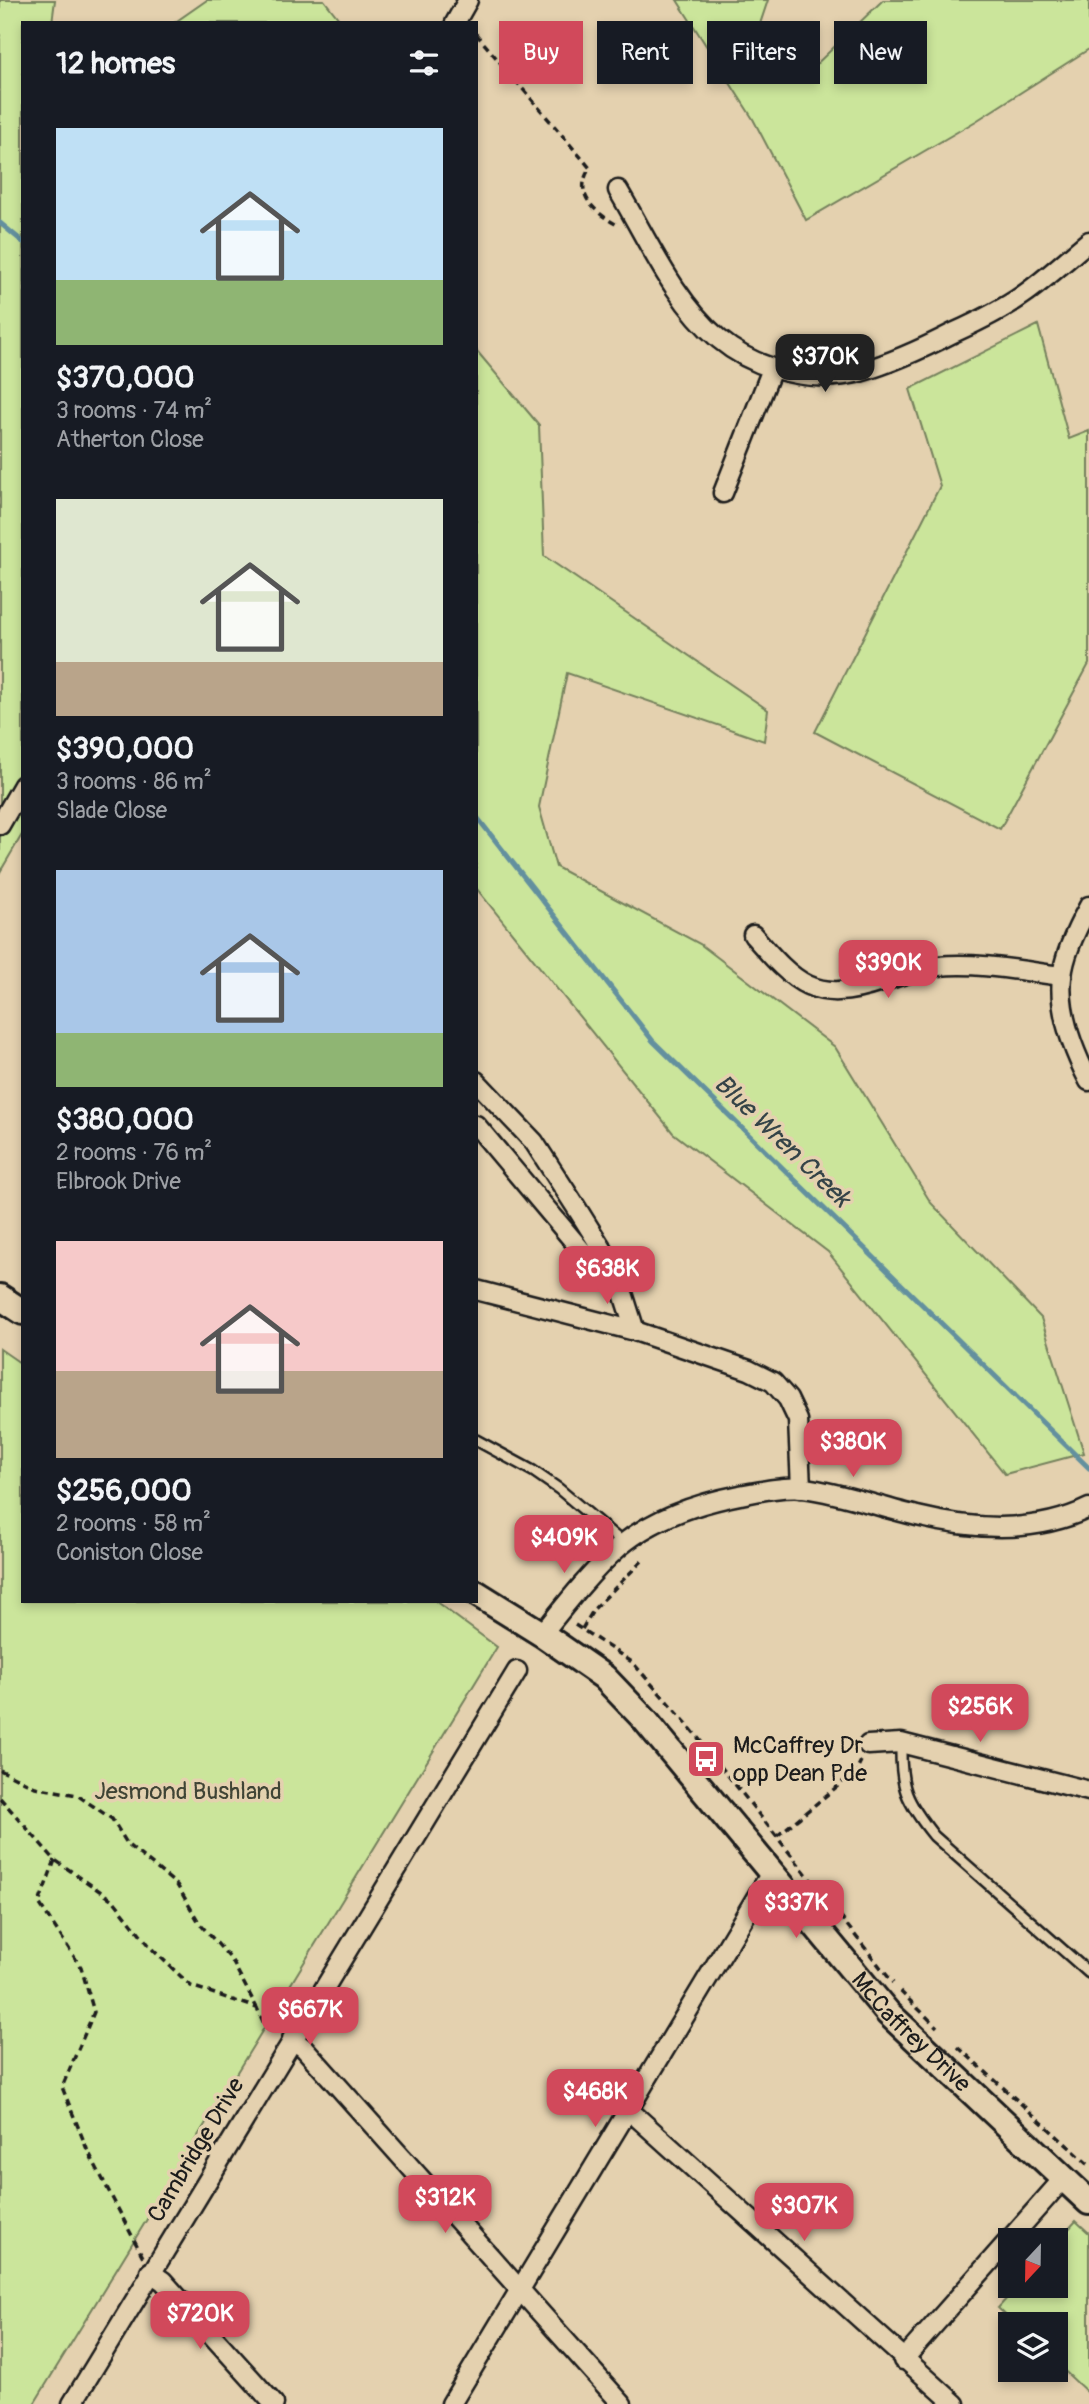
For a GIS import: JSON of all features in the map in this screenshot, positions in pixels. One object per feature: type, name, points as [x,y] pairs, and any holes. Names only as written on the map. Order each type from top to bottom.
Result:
[{"type":"main road","points":[[0,1297],[21,1311]]},
{"type":"main road","name":"McCaffrey Drive","points":[[478,1594],[604,1677],[645,1720],[888,2013],[1089,2202]]},
{"type":"street","points":[[456,21],[468,0]]},
{"type":"street","points":[[618,190],[682,298],[704,324],[738,352],[772,369],[816,375],[859,372],[934,343],[1023,295],[1089,241]]},
{"type":"street","points":[[723,493],[772,369]]},
{"type":"street","points":[[0,825],[21,788]]},
{"type":"street","points":[[1089,906],[1072,943],[1062,976],[1067,1025],[1089,1080]]},
{"type":"street","points":[[752,935],[793,978],[826,991],[845,992],[908,972],[939,966],[978,966],[1062,976]]},
{"type":"street","points":[[478,1083],[534,1142],[616,1271],[635,1331]]},
{"type":"street","points":[[478,1127],[582,1251],[616,1271]]},
{"type":"street","points":[[478,1288],[635,1331],[749,1370],[773,1382],[782,1390],[798,1420],[801,1488]]},
{"type":"street","points":[[542,1634],[578,1589],[624,1544],[673,1515],[712,1500],[801,1488],[918,1517],[984,1526],[1045,1524],[1072,1517],[1089,1508]]},
{"type":"street","name":"Cambridge Drive","points":[[72,2404],[517,1671]]},
{"type":"street","points":[[868,1745],[901,1744],[1089,1791]]},
{"type":"street","points":[[451,2404],[771,1873]]},
{"type":"street","points":[[292,2039],[304,2048],[622,2404]]},
{"type":"street","points":[[629,2110],[903,2360],[955,2404]]},
{"type":"street","points":[[903,2360],[1063,2179]]},
{"type":"street","points":[[150,2273],[163,2281],[274,2404]]},
{"type":"lane","points":[[478,1441],[533,1471],[559,1489],[624,1544]]},
{"type":"lane","points":[[901,1744],[902,1786],[915,1812],[934,1836],[1089,1973]]},
{"type":"path","points":[[478,36],[590,167]]},
{"type":"path","points":[[582,1629],[594,1609],[646,1558]]},
{"type":"path","points":[[575,1625],[632,1662],[687,1724],[900,1992],[944,2034]]},
{"type":"path","points":[[777,1836],[856,1771],[868,1745]]},
{"type":"path","points":[[0,1770],[36,1787],[77,1796],[112,1819],[128,1845],[177,1885],[200,1924],[231,1959],[265,2026]]},
{"type":"path","points":[[0,1798],[55,1860],[114,1901],[153,1950],[191,1986],[257,2008]]},
{"type":"path","points":[[55,1860],[39,1903],[81,1967],[94,2012],[62,2087],[87,2149],[150,2273]]},
{"type":"path","points":[[953,2042],[1089,2165]]},
{"type":"green space","points":[[0,0],[55,0],[52,21],[21,21],[21,836],[0,872]]},
{"type":"green space","points":[[207,0],[324,0],[340,21],[177,21]]},
{"type":"green space","points":[[677,0],[768,0],[761,21],[707,21],[707,47],[693,21]]},
{"type":"green space","points":[[883,0],[1089,0],[1089,49],[976,121],[806,220],[753,119],[731,84],[820,84],[820,61],[834,47],[834,84],[927,84],[927,21],[861,21]]},
{"type":"green space","points":[[1038,325],[1069,439],[1089,431],[1089,664],[1000,829],[815,732],[940,486],[910,389]]},
{"type":"green space","points":[[478,352],[539,425],[544,556],[768,710],[764,741],[567,673],[539,807],[556,867],[700,944],[835,1047],[931,1203],[1041,1318],[1084,1453],[1005,1474],[828,1252],[673,1133],[478,890]]},
{"type":"green space","name":"Jesmond Bushland","points":[[0,1349],[21,1364],[21,1603],[438,1603],[497,1647],[34,2404],[0,2404]]},
{"type":"green space","points":[[1076,2221],[1089,2233],[1089,2394],[1068,2374],[1068,2312],[1002,2312],[998,2308],[1007,2298],[1068,2298],[1068,2230]]},
{"type":"waterway","name":"Blue Wren Creek","points":[[0,223],[21,240]]},
{"type":"waterway","name":"Blue Wren Creek","points":[[478,819],[653,1041],[1089,1468]]},
{"type":"place","name":"McCaffrey Dr opp Dean Pde","points":[[706,1759]]}]
